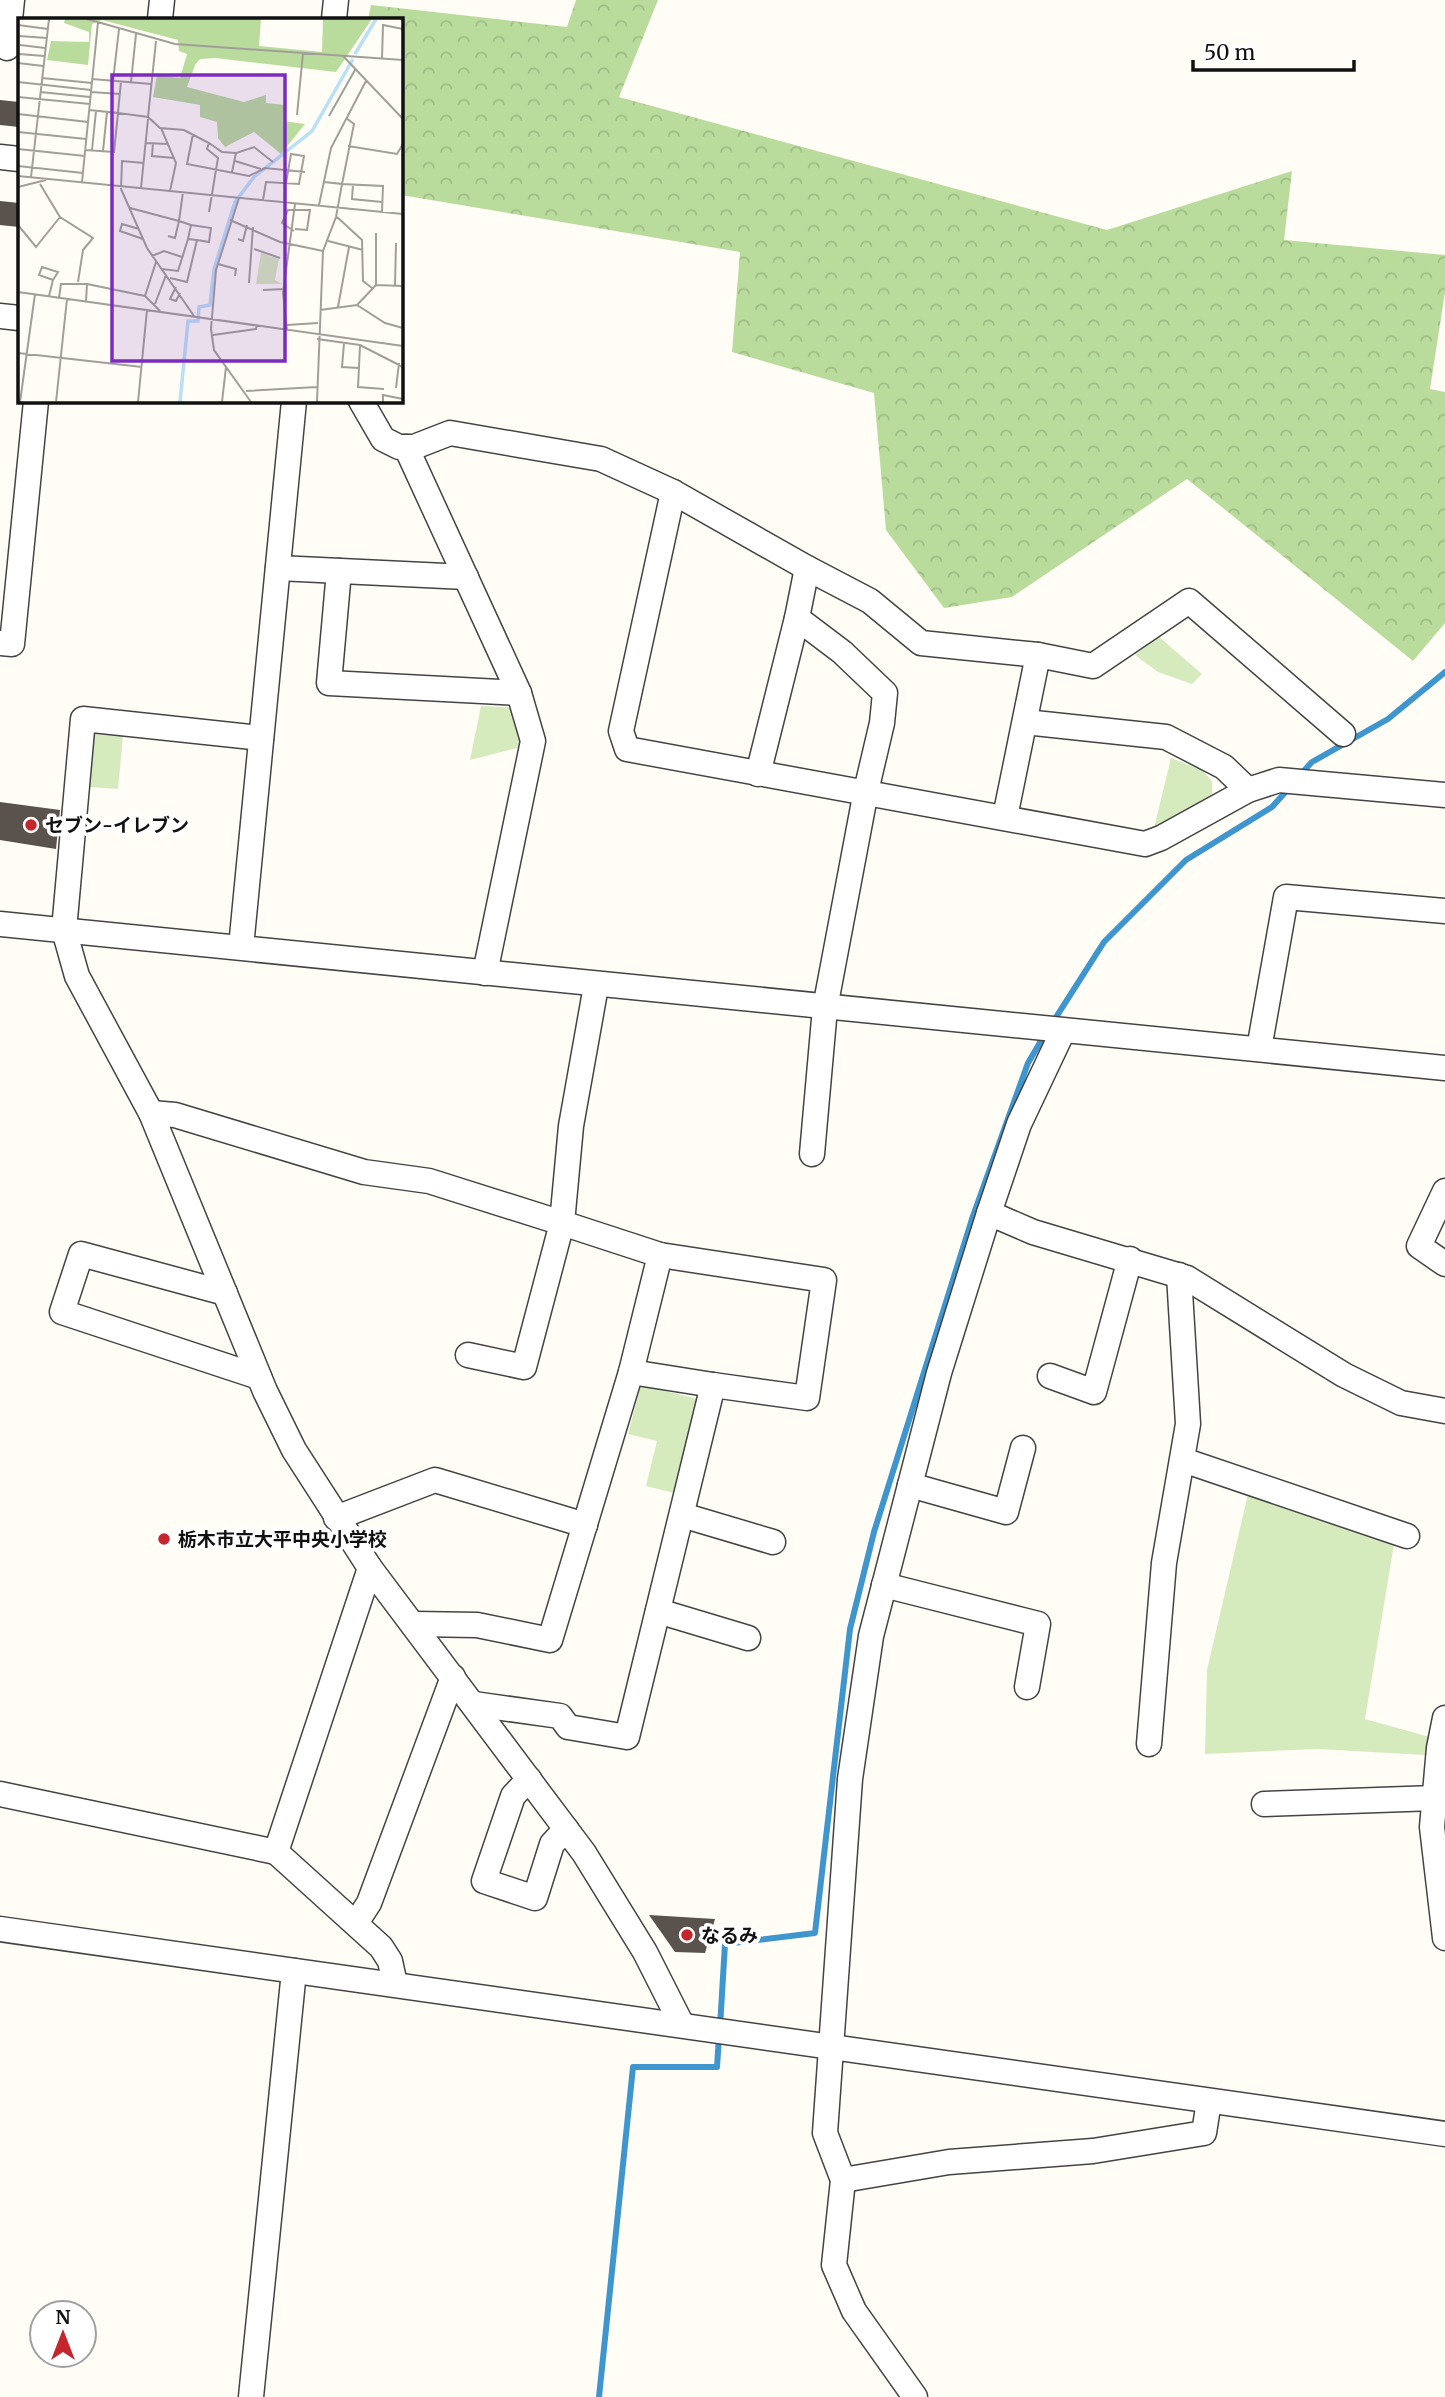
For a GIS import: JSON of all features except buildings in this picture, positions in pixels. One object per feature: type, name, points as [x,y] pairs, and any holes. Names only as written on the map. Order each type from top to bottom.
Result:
[{"type":"street","points":[[9,48],[12,0]]},
{"type":"street","points":[[160,18],[162,0]]},
{"type":"street","points":[[334,18],[336,0]]},
{"type":"street","points":[[0,157],[18,159]]},
{"type":"street","points":[[0,316],[18,318]]},
{"type":"street","points":[[0,643],[12,644],[36,402]]},
{"type":"street","points":[[241,947],[295,402]]},
{"type":"street","points":[[362,402],[383,439],[407,447],[450,433],[601,459],[673,492],[870,601],[921,643],[1038,655],[1093,666],[1189,601],[1343,734]]},
{"type":"street","points":[[407,447],[519,693],[533,741],[485,973]]},
{"type":"street","points":[[673,492],[621,731],[627,749],[1145,845],[1248,790],[1279,780],[1445,795]]},
{"type":"street","points":[[278,568],[466,577]]},
{"type":"street","points":[[758,774],[807,568]]},
{"type":"street","points":[[339,571],[329,682],[519,693]]},
{"type":"street","points":[[797,618],[842,652],[885,693],[882,723],[866,792],[825,1008],[812,1154]]},
{"type":"street","points":[[1005,817],[1038,655]]},
{"type":"street","points":[[261,738],[83,719],[64,930],[77,976],[151,1113],[259,1377],[294,1450],[370,1568],[414,1623],[566,1829],[645,1952],[682,2025]]},
{"type":"street","points":[[1025,722],[1166,737],[1224,767],[1248,790]]},
{"type":"street","points":[[1259,1049],[1286,897],[1445,911]]},
{"type":"street","points":[[0,924],[596,986],[1445,1068]]},
{"type":"street","points":[[468,1354],[524,1367],[562,1223],[570,1126],[596,986]]},
{"type":"street","points":[[915,2397],[854,2311],[834,2265],[843,2180],[825,2133],[850,1779],[871,1636],[939,1373],[1019,1124],[1063,1031]]},
{"type":"street","points":[[151,1113],[176,1115],[364,1172],[429,1181],[660,1255],[824,1280],[807,1398],[631,1372]]},
{"type":"street","points":[[1445,1191],[1419,1246],[1445,1264]]},
{"type":"street","points":[[989,1213],[1033,1232],[1179,1275],[1267,1325],[1344,1375],[1401,1403],[1445,1411]]},
{"type":"street","points":[[225,1293],[81,1254],[62,1312],[259,1377]]},
{"type":"street","points":[[414,1623],[477,1625],[550,1640],[631,1372],[660,1255]]},
{"type":"street","points":[[1050,1376],[1094,1392],[1130,1259]]},
{"type":"street","points":[[1149,1744],[1164,1563],[1188,1424],[1179,1275]]},
{"type":"street","points":[[474,1704],[560,1716],[568,1727],[627,1737],[713,1385]]},
{"type":"street","points":[[910,1485],[1006,1512],[1024,1448]]},
{"type":"street","points":[[1183,1460],[1407,1536]]},
{"type":"street","points":[[336,1518],[435,1480],[585,1525]]},
{"type":"street","points":[[682,1515],[773,1542]]},
{"type":"street","points":[[276,1852],[370,1568]]},
{"type":"street","points":[[884,1585],[1038,1623],[1027,1687]]},
{"type":"street","points":[[658,1611],[748,1638]]},
{"type":"street","points":[[356,1923],[369,1903],[453,1676]]},
{"type":"street","points":[[1445,1717],[1438,1748],[1432,1827],[1445,1937]]},
{"type":"street","points":[[529,1779],[513,1796],[484,1881],[535,1898],[552,1844],[566,1829]]},
{"type":"street","points":[[0,1794],[276,1852],[381,1947],[390,1961],[395,1983]]},
{"type":"street","points":[[1264,1804],[1435,1798]]},
{"type":"street","points":[[0,1929],[832,2044],[1445,2134]]},
{"type":"street","points":[[251,2397],[294,1971]]},
{"type":"street","points":[[843,2180],[949,2162],[1093,2151],[1204,2133],[1209,2101]]},
{"type":"green space","points":[[576,0],[658,0],[619,97],[1107,230],[1292,171],[1284,240],[1445,255],[1445,292],[1430,389],[1445,392],[1445,623],[1413,661],[1187,479],[1012,597],[944,608],[886,530],[874,393],[732,352],[740,252],[402,195],[402,18],[368,18],[371,5],[567,27]]},
{"type":"green space","points":[[1159,637],[1202,674],[1192,684],[1158,672],[1135,655]]},
{"type":"green space","points":[[481,706],[517,708],[529,745],[470,760]]},
{"type":"green space","points":[[94,734],[123,736],[118,789],[90,787]]},
{"type":"green space","points":[[1171,758],[1202,770],[1212,781],[1212,795],[1153,832]]},
{"type":"green space","points":[[641,1385],[702,1400],[678,1494],[646,1486],[657,1441],[628,1434]]},
{"type":"green space","points":[[1248,1494],[1394,1544],[1365,1719],[1430,1737],[1425,1755],[1317,1749],[1205,1754],[1207,1670]]},
{"type":"waterway","points":[[1299,776],[1312,762],[1388,719],[1445,672]]},
{"type":"waterway","points":[[1053,1022],[1104,942],[1186,860],[1272,807],[1290,787]]},
{"type":"waterway","points":[[720,2027],[725,1944],[815,1933],[850,1629],[874,1532],[973,1216],[1028,1063],[1045,1034]]},
{"type":"waterway","points":[[599,2397],[633,2067],[717,2067],[719,2037]]},
{"type":"place","name":"セブン-イレブン","points":[[31,825]]},
{"type":"place","name":"栃木市立大平中央小学校","points":[[164,1539]]},
{"type":"place","name":"なるみ","points":[[687,1935]]}]
